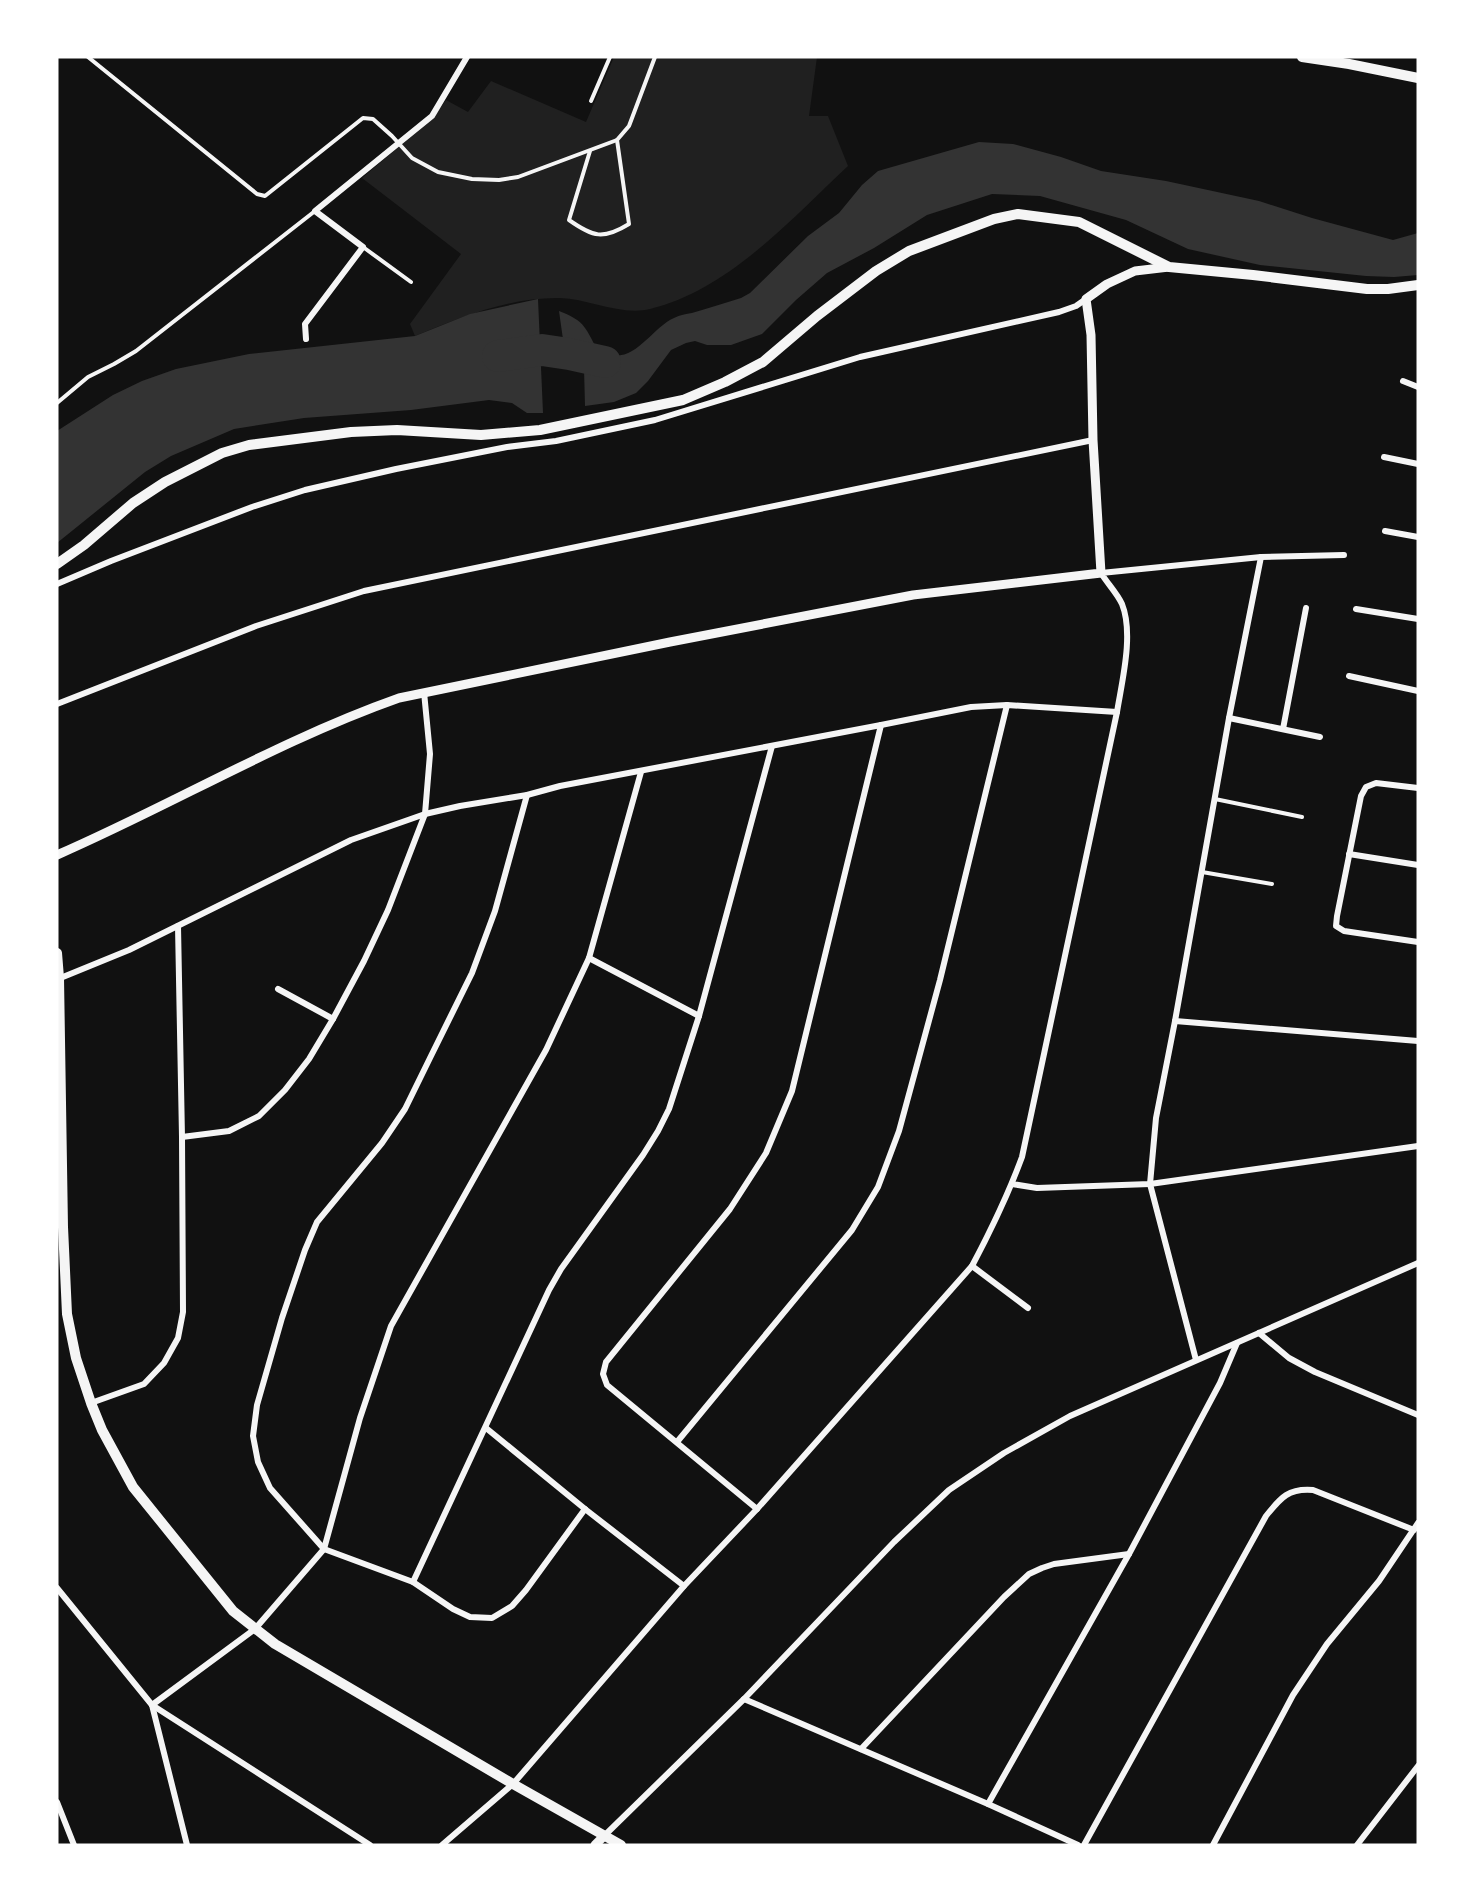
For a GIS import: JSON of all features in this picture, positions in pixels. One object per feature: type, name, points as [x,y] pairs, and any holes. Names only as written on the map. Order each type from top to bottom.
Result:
[{"type":"main road","points":[[1302,57],[1418,78]]},
{"type":"main road","points":[[57,564],[84,545],[133,503],[165,482],[222,453],[249,445],[351,432],[396,430],[482,435],[540,430],[683,400],[763,362],[817,316],[884,266],[909,251],[994,219],[1018,214],[1079,222],[1169,267],[1368,289],[1418,285]]},
{"type":"main road","points":[[57,953],[67,1314],[76,1358],[91,1403],[102,1430],[133,1487],[233,1611],[275,1644],[621,1845]]},
{"type":"street","points":[[306,339],[305,324],[363,247],[315,211],[432,116],[467,57]]},
{"type":"street","points":[[57,584],[252,507],[305,490],[507,447],[556,441],[655,420],[860,357],[1059,312],[1076,306],[1107,284],[1135,271],[1169,267]]},
{"type":"street","points":[[442,1845],[513,1784],[684,1586],[757,1509],[972,1266],[1012,1184],[1022,1157],[1117,712],[1127,648],[1125,617],[1121,602],[1101,573],[1091,335],[1086,299]]},
{"type":"street","points":[[1403,381],[1418,387]]},
{"type":"street","points":[[57,704],[256,626],[364,591],[1094,440]]},
{"type":"street","points":[[1384,457],[1418,464]]},
{"type":"street","points":[[1385,531],[1418,537]]},
{"type":"street","points":[[57,855],[285,744],[358,712],[424,692],[913,595],[1261,557],[1344,555]]},
{"type":"street","points":[[1196,1360],[1150,1184],[1156,1118],[1229,718],[1261,557]]},
{"type":"street","points":[[1283,729],[1306,608]]},
{"type":"street","points":[[1356,609],[1418,620]]},
{"type":"street","points":[[1349,676],[1418,691]]},
{"type":"street","points":[[182,1137],[229,1131],[259,1116],[285,1090],[309,1059],[333,1019],[388,910],[425,814],[430,754],[424,692]]},
{"type":"street","points":[[58,979],[129,950],[351,840],[425,814],[971,707],[1007,705],[1117,712]]},
{"type":"street","points":[[677,1442],[852,1230],[878,1187],[899,1131],[940,980],[1007,705]]},
{"type":"street","points":[[1229,718],[1320,737]]},
{"type":"street","points":[[757,1509],[607,1385],[603,1374],[606,1362],[730,1209],[766,1153],[792,1090],[881,725]]},
{"type":"street","points":[[413,1582],[549,1290],[561,1269],[644,1155],[669,1109],[699,1016],[772,746]]},
{"type":"street","points":[[152,1705],[255,1629],[324,1550],[360,1418],[391,1326],[546,1050],[589,958],[641,771]]},
{"type":"street","points":[[1418,788],[1376,783],[1366,787],[1361,796],[1336,926],[1344,931],[1418,942]]},
{"type":"street","points":[[527,795],[495,911],[472,973],[405,1109],[382,1143],[317,1222],[305,1250],[282,1318],[257,1405],[253,1436],[258,1462],[270,1488],[324,1550],[413,1582],[453,1609],[470,1617],[492,1618],[512,1606],[585,1509]]},
{"type":"street","points":[[1349,854],[1418,865]]},
{"type":"street","points":[[91,1403],[144,1384],[164,1364],[178,1338],[183,1312],[178,926]]},
{"type":"street","points":[[589,958],[699,1016]]},
{"type":"street","points":[[278,989],[333,1019]]},
{"type":"street","points":[[1175,1021],[1418,1041]]},
{"type":"street","points":[[1012,1184],[1036,1188],[1150,1184],[1418,1146]]},
{"type":"street","points":[[596,1845],[744,1699],[894,1542],[949,1490],[1004,1453],[1070,1416],[1418,1263]]},
{"type":"street","points":[[972,1266],[1028,1308]]},
{"type":"street","points":[[1259,1333],[1289,1358],[1315,1372],[1418,1415]]},
{"type":"street","points":[[988,1803],[1130,1554],[1220,1383],[1237,1343]]},
{"type":"street","points":[[486,1428],[684,1586]]},
{"type":"street","points":[[1084,1845],[1266,1516],[1276,1504],[1288,1493],[1301,1489],[1313,1490],[1414,1530]]},
{"type":"street","points":[[1213,1845],[1293,1695],[1327,1644],[1379,1581],[1418,1523]]},
{"type":"street","points":[[861,1749],[1004,1597],[1029,1574],[1054,1564],[1130,1554]]},
{"type":"street","points":[[57,1588],[152,1705],[370,1845]]},
{"type":"street","points":[[744,1699],[988,1803],[1078,1845]]},
{"type":"street","points":[[152,1705],[187,1845]]},
{"type":"street","points":[[1357,1845],[1418,1766]]},
{"type":"street","points":[[57,1802],[74,1845]]},
{"type":"street","points":[[57,1822],[65,1820]]},
{"type":"lane","points":[[88,57],[261,196],[269,194],[363,118],[373,119],[412,159],[431,169],[452,176],[472,179],[499,180],[518,177],[591,151],[617,140],[624,134],[655,57]]},
{"type":"lane","points":[[591,101],[610,57]]},
{"type":"lane","points":[[591,151],[569,220],[588,233],[613,232],[629,224],[617,140]]},
{"type":"lane","points":[[57,403],[88,377],[125,358],[159,333],[315,211]]},
{"type":"lane","points":[[363,247],[411,282]]},
{"type":"lane","points":[[1215,799],[1302,817]]},
{"type":"lane","points":[[1202,872],[1272,885]]},
{"type":"shaded area","points":[[614,57],[817,57],[809,116],[828,116],[848,166],[781,230],[733,269],[707,286],[679,299],[639,311],[560,298],[523,301],[468,315],[415,336],[410,324],[461,254],[362,178],[433,118],[446,100],[468,112],[491,81],[586,122]]},
{"type":"shaded area","points":[[979,142],[1013,144],[1101,171],[1166,181],[1259,201],[1393,240],[1418,233],[1418,275],[1366,276],[1260,265],[1188,249],[1126,220],[1040,196],[992,194],[927,215],[874,248],[827,273],[762,334],[731,345],[707,345],[695,341],[686,343],[671,350],[636,393],[614,402],[585,406],[584,368],[567,368],[559,311],[580,322],[595,346],[604,353],[615,356],[624,354],[642,344],[674,318],[741,298],[750,293],[808,236],[839,213],[862,185],[878,171]]},
{"type":"shaded area","points":[[538,299],[543,413],[527,413],[512,403],[489,400],[411,410],[304,418],[234,429],[171,456],[145,472],[57,543],[57,431],[113,395],[142,381],[176,369],[249,354],[415,336],[470,314]]},
{"type":"waterway","points":[[498,356],[542,350],[605,362]]}]
